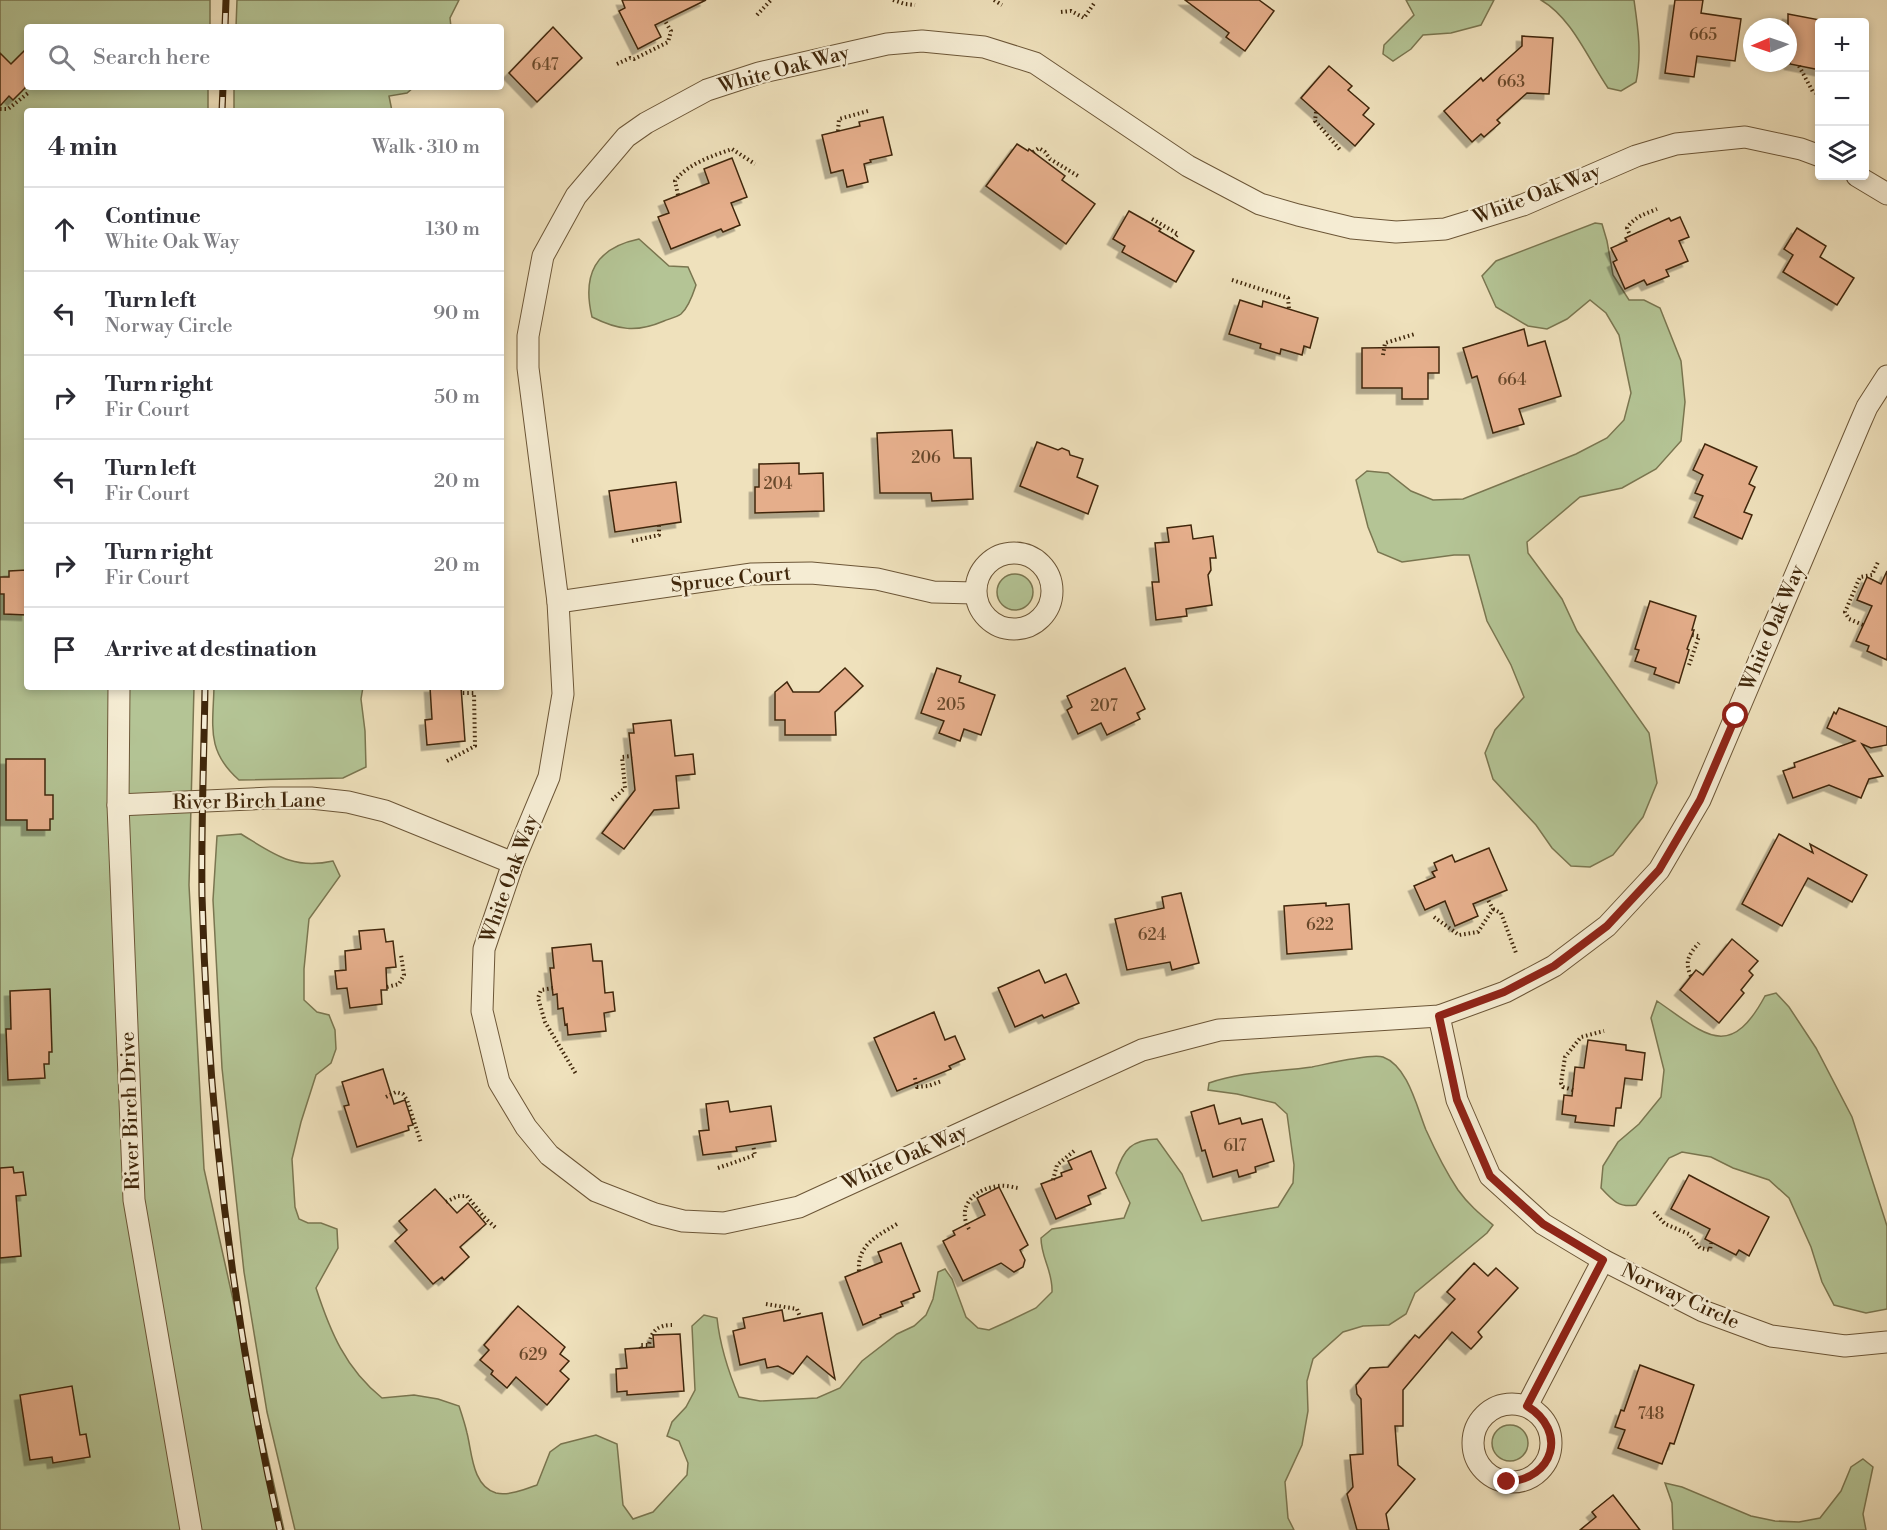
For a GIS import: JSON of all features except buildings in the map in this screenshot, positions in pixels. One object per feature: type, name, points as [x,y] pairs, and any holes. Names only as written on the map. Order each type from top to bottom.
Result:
[{"type":"street","name":"White Oak Way","points":[[1815,154],[1745,137],[1676,144],[1636,156],[1523,205],[1445,229],[1396,232],[1352,228],[1298,216],[1260,204],[1188,166],[1035,63],[984,46],[921,41],[886,44],[759,73],[707,90],[646,123],[626,137],[576,196],[543,256],[528,336],[528,368],[558,602],[563,694],[549,777],[513,863],[484,950],[482,1011],[499,1082],[526,1127],[549,1155],[596,1191],[655,1214],[683,1221],[724,1223],[798,1207],[1142,1050],[1219,1030],[1439,1016],[1504,992],[1554,966],[1607,926],[1659,870],[1700,800],[1863,415],[1887,376]]},
{"type":"street","points":[[1864,180],[1887,194]]},
{"type":"street","name":"Spruce Court","points":[[558,602],[752,574],[777,573],[877,579],[933,592],[975,593]]},
{"type":"street","name":"River Birch Drive","points":[[119,690],[118,805],[134,1200],[191,1530]]},
{"type":"street","name":"River Birch Lane","points":[[118,805],[311,798],[348,802],[385,812],[513,863]]},
{"type":"street","name":"Norway Circle","points":[[1439,1016],[1457,1100],[1490,1176],[1543,1224],[1603,1260],[1703,1311],[1771,1336],[1845,1346],[1887,1342]]},
{"type":"street","points":[[1527,1406],[1603,1260]]},
{"type":"path","points":[[757,15],[771,0]]},
{"type":"path","points":[[893,0],[915,5]]},
{"type":"path","points":[[994,0],[1002,5]]},
{"type":"path","points":[[1061,12],[1071,11],[1084,18],[1095,2]]},
{"type":"path","points":[[617,64],[630,58],[634,59],[668,42],[671,31],[665,21]]},
{"type":"path","points":[[1799,66],[1815,93]]},
{"type":"path","points":[[0,109],[8,109],[28,93]]},
{"type":"path","points":[[838,131],[839,119],[868,111]]},
{"type":"path","points":[[1316,112],[1315,122],[1341,151]]},
{"type":"path","points":[[1033,152],[1039,148],[1050,159],[1078,176]]},
{"type":"path","points":[[678,195],[675,181],[682,171],[723,152],[732,149],[755,164]]},
{"type":"path","points":[[1629,233],[1627,228],[1631,222],[1640,215],[1657,209]]},
{"type":"path","points":[[1152,219],[1178,234],[1173,239]]},
{"type":"path","points":[[1232,280],[1288,298],[1289,309]]},
{"type":"path","points":[[1383,355],[1384,343],[1415,334]]},
{"type":"path","points":[[632,541],[659,535],[659,526]]},
{"type":"path","points":[[1863,625],[1849,619],[1845,612],[1860,577],[1872,575],[1878,562]]},
{"type":"path","points":[[1689,666],[1699,636],[1692,635]]},
{"type":"path","points":[[447,761],[475,746],[474,693],[461,693]]},
{"type":"path","points":[[612,800],[625,788],[622,757],[632,756]]},
{"type":"path","points":[[1487,898],[1493,909],[1501,913],[1516,953]]},
{"type":"path","points":[[1434,917],[1459,935],[1478,932],[1493,909]]},
{"type":"path","points":[[1691,976],[1687,968],[1688,955],[1699,943]]},
{"type":"path","points":[[387,987],[399,984],[404,975],[401,955]]},
{"type":"path","points":[[553,988],[541,990],[538,998],[545,1022],[576,1074]]},
{"type":"path","points":[[1573,1090],[1563,1087],[1561,1083],[1565,1057],[1581,1037],[1604,1030]]},
{"type":"path","points":[[915,1078],[917,1087],[942,1081]]},
{"type":"path","points":[[386,1096],[396,1092],[403,1094],[408,1100],[421,1143]]},
{"type":"path","points":[[718,1168],[755,1155],[753,1144]]},
{"type":"path","points":[[1053,1180],[1057,1165],[1074,1151]]},
{"type":"path","points":[[969,1229],[964,1220],[968,1201],[992,1187],[1018,1188]]},
{"type":"path","points":[[447,1202],[458,1196],[467,1196],[497,1229]]},
{"type":"path","points":[[1654,1212],[1665,1224],[1689,1234],[1700,1248],[1710,1250],[1711,1243]]},
{"type":"path","points":[[859,1271],[858,1259],[864,1247],[897,1224]]},
{"type":"path","points":[[766,1304],[790,1306],[797,1309],[800,1317]]},
{"type":"path","points":[[640,1348],[640,1345],[649,1345],[650,1335],[655,1330],[662,1325],[672,1324]]},
{"type":"green space","points":[[0,0],[210,0],[210,24],[24,24],[24,90],[208,90],[208,108],[24,108],[24,690],[194,690],[189,885],[204,1169],[284,1530],[0,1530]]},
{"type":"green space","points":[[237,0],[459,0],[450,18],[451,24],[236,24]]},
{"type":"green space","points":[[1406,0],[1494,0],[1481,25],[1451,33],[1423,35],[1411,49],[1393,61],[1383,54],[1384,45],[1414,15]]},
{"type":"green space","points":[[1541,0],[1634,0],[1639,51],[1636,82],[1621,91],[1608,88],[1571,28],[1562,17]]},
{"type":"green space","points":[[234,90],[410,90],[407,93],[389,96],[391,108],[234,108]]},
{"type":"green space","points":[[1595,223],[1602,224],[1613,275],[1629,300],[1644,300],[1660,308],[1681,361],[1685,402],[1681,441],[1656,469],[1622,488],[1580,497],[1527,542],[1528,553],[1562,599],[1577,631],[1649,733],[1657,783],[1643,817],[1613,855],[1590,867],[1571,866],[1552,848],[1536,825],[1493,779],[1485,753],[1495,730],[1524,697],[1511,665],[1487,621],[1469,555],[1402,562],[1378,552],[1368,527],[1356,480],[1367,471],[1388,473],[1411,491],[1433,500],[1463,499],[1576,454],[1607,438],[1624,420],[1631,393],[1619,335],[1606,313],[1590,300],[1567,319],[1547,329],[1528,326],[1496,307],[1482,276],[1496,261]]},
{"type":"green space","points":[[639,239],[669,266],[688,267],[696,285],[686,308],[675,317],[654,325],[636,328],[610,325],[592,317],[589,288],[595,266],[612,249]]},
{"type":"green space","points":[[1015,574],[1028,579],[1033,592],[1028,605],[1015,610],[1002,605],[997,592],[1002,579]]},
{"type":"green space","points":[[214,690],[362,690],[361,699],[366,767],[343,778],[239,780],[221,759],[216,748],[213,726]]},
{"type":"green space","points":[[241,834],[274,854],[295,862],[333,861],[340,876],[309,919],[304,969],[304,1000],[317,1012],[329,1015],[335,1030],[336,1049],[331,1063],[316,1075],[292,1159],[295,1207],[299,1219],[337,1229],[338,1248],[316,1288],[327,1319],[340,1348],[358,1374],[382,1398],[414,1395],[438,1399],[459,1406],[474,1468],[482,1483],[496,1493],[512,1493],[537,1485],[550,1452],[561,1444],[596,1435],[617,1444],[623,1505],[633,1519],[653,1512],[687,1475],[688,1463],[679,1441],[667,1436],[672,1422],[686,1407],[695,1390],[692,1326],[704,1315],[717,1318],[725,1358],[739,1397],[760,1401],[817,1398],[840,1388],[862,1361],[897,1334],[914,1326],[926,1315],[933,1299],[938,1272],[945,1269],[952,1279],[966,1317],[978,1328],[989,1330],[1036,1308],[1052,1292],[1051,1278],[1041,1238],[1052,1229],[1124,1218],[1130,1203],[1116,1173],[1126,1152],[1141,1141],[1157,1139],[1182,1174],[1202,1221],[1278,1207],[1293,1183],[1294,1165],[1287,1114],[1275,1103],[1208,1090],[1209,1083],[1221,1079],[1312,1067],[1359,1058],[1383,1057],[1392,1062],[1405,1078],[1429,1138],[1458,1190],[1493,1225],[1487,1233],[1415,1293],[1406,1314],[1389,1325],[1363,1326],[1343,1332],[1313,1359],[1307,1381],[1308,1411],[1302,1445],[1285,1482],[1288,1518],[1294,1530],[295,1530],[267,1412],[244,1272],[222,1068],[213,900],[217,836]]},
{"type":"green space","points":[[1776,993],[1789,1007],[1816,1048],[1852,1117],[1887,1226],[1887,1309],[1866,1313],[1834,1305],[1822,1282],[1811,1247],[1789,1198],[1769,1180],[1733,1168],[1711,1157],[1682,1152],[1669,1158],[1636,1205],[1630,1206],[1616,1202],[1601,1188],[1603,1166],[1618,1142],[1639,1124],[1661,1097],[1664,1070],[1651,1018],[1657,1001],[1702,1031],[1715,1036],[1727,1035],[1740,1030],[1752,1017],[1765,996]]},
{"type":"green space","points":[[1510,1425],[1523,1430],[1528,1443],[1523,1456],[1510,1461],[1497,1456],[1492,1443],[1497,1430]]},
{"type":"green space","points":[[1863,1459],[1873,1467],[1863,1514],[1866,1530],[1673,1530],[1672,1503],[1665,1483],[1682,1487],[1751,1516],[1775,1521],[1799,1522],[1820,1518],[1841,1491],[1851,1467]]},
{"type":"railway","points":[[225,24],[226,0]]},
{"type":"railway","points":[[222,108],[223,90]]},
{"type":"railway","points":[[205,690],[202,896],[205,976],[217,1136],[225,1215],[248,1373],[280,1530]]},
{"type":"route","points":[[1507,1482],[1528,1478],[1538,1472],[1550,1453],[1549,1431],[1537,1412],[1527,1406],[1603,1260],[1543,1224],[1490,1176],[1457,1100],[1439,1016],[1504,992],[1554,966],[1607,926],[1659,870],[1700,800],[1736,716]]}]
